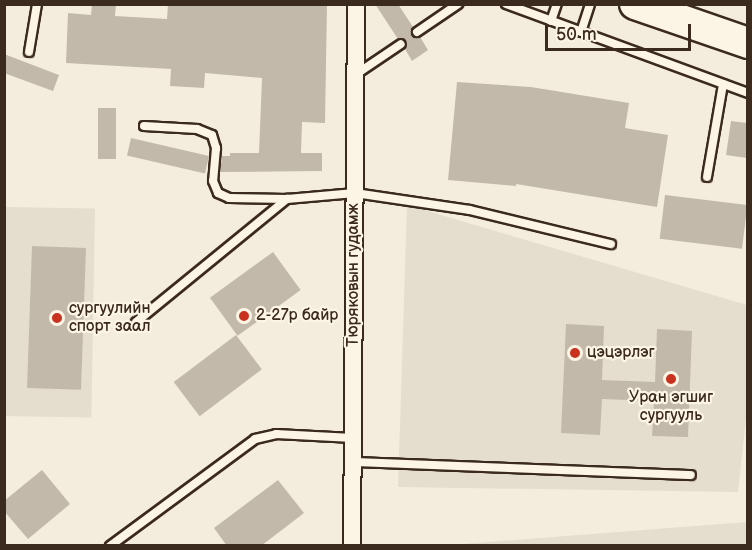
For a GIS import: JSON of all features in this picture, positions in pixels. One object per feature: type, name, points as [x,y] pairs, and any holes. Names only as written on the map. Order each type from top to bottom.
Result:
[{"type":"highway","points":[[635,4],[747,43]]},
{"type":"street","name":"Тюряковын гудамж","points":[[352,546],[356,4]]},
{"type":"lane","points":[[29,52],[37,4]]},
{"type":"lane","points":[[417,32],[458,4]]},
{"type":"lane","points":[[506,4],[747,93]]},
{"type":"lane","points":[[551,21],[557,4]]},
{"type":"lane","points":[[581,32],[590,4]]},
{"type":"lane","points":[[355,75],[401,44]]},
{"type":"lane","points":[[707,177],[723,84]]},
{"type":"lane","points":[[144,126],[197,129],[212,135],[216,148],[213,181],[218,193],[229,198],[287,199],[354,193],[470,210],[611,244]]},
{"type":"lane","points":[[136,322],[287,199]]},
{"type":"lane","points":[[110,546],[255,439],[276,434],[353,438]]},
{"type":"lane","points":[[353,462],[691,476]]},
{"type":"shaded area","name":"цэцэрлэг","points":[[407,205],[747,305],[748,400],[738,492],[398,487]]},
{"type":"shaded area","points":[[5,207],[95,209],[91,418],[4,416]]},
{"type":"shaded area","points":[[747,522],[747,545],[449,545]]},
{"type":"building","points":[[92,4],[116,4],[115,16],[167,19],[168,4],[327,4],[325,123],[302,122],[301,153],[322,153],[322,171],[220,172],[222,156],[230,156],[230,153],[259,153],[262,78],[205,73],[204,88],[170,86],[171,69],[66,63],[68,13],[91,15]]},
{"type":"building","points":[[375,4],[398,4],[413,27],[411,35],[420,37],[428,50],[412,61],[405,49],[407,41],[398,39]]},
{"type":"building","points":[[4,54],[59,75],[53,91],[4,73]]},
{"type":"building","points":[[457,82],[531,87],[629,103],[625,128],[668,135],[657,207],[516,184],[516,186],[448,180]]},
{"type":"building","points":[[98,108],[116,108],[116,159],[98,159]]},
{"type":"building","points":[[731,121],[747,123],[747,158],[726,155]]},
{"type":"building","points":[[131,138],[209,156],[205,174],[127,156]]},
{"type":"building","points":[[665,195],[747,205],[742,249],[660,239]]},
{"type":"building","name":"сургуулийн спорт заал","points":[[32,246],[86,248],[81,390],[27,388]]},
{"type":"building","points":[[273,252],[301,290],[238,336],[210,298]]},
{"type":"building","points":[[566,324],[604,326],[602,380],[655,382],[657,329],[692,331],[688,437],[652,436],[654,401],[602,399],[600,435],[561,433]]},
{"type":"building","points":[[236,335],[262,369],[200,416],[174,382]]},
{"type":"building","points":[[42,470],[70,504],[28,539],[4,511],[4,501]]},
{"type":"building","points":[[278,480],[304,513],[261,546],[227,546],[214,528]]},
{"type":"place","name":"2-27р байр","points":[[244,316]]},
{"type":"place","name":"сургуулийн спорт заал","points":[[57,318]]},
{"type":"place","name":"цэцэрлэг","points":[[575,353]]},
{"type":"place","name":"Уран эгшиг сургууль","points":[[671,379]]}]
